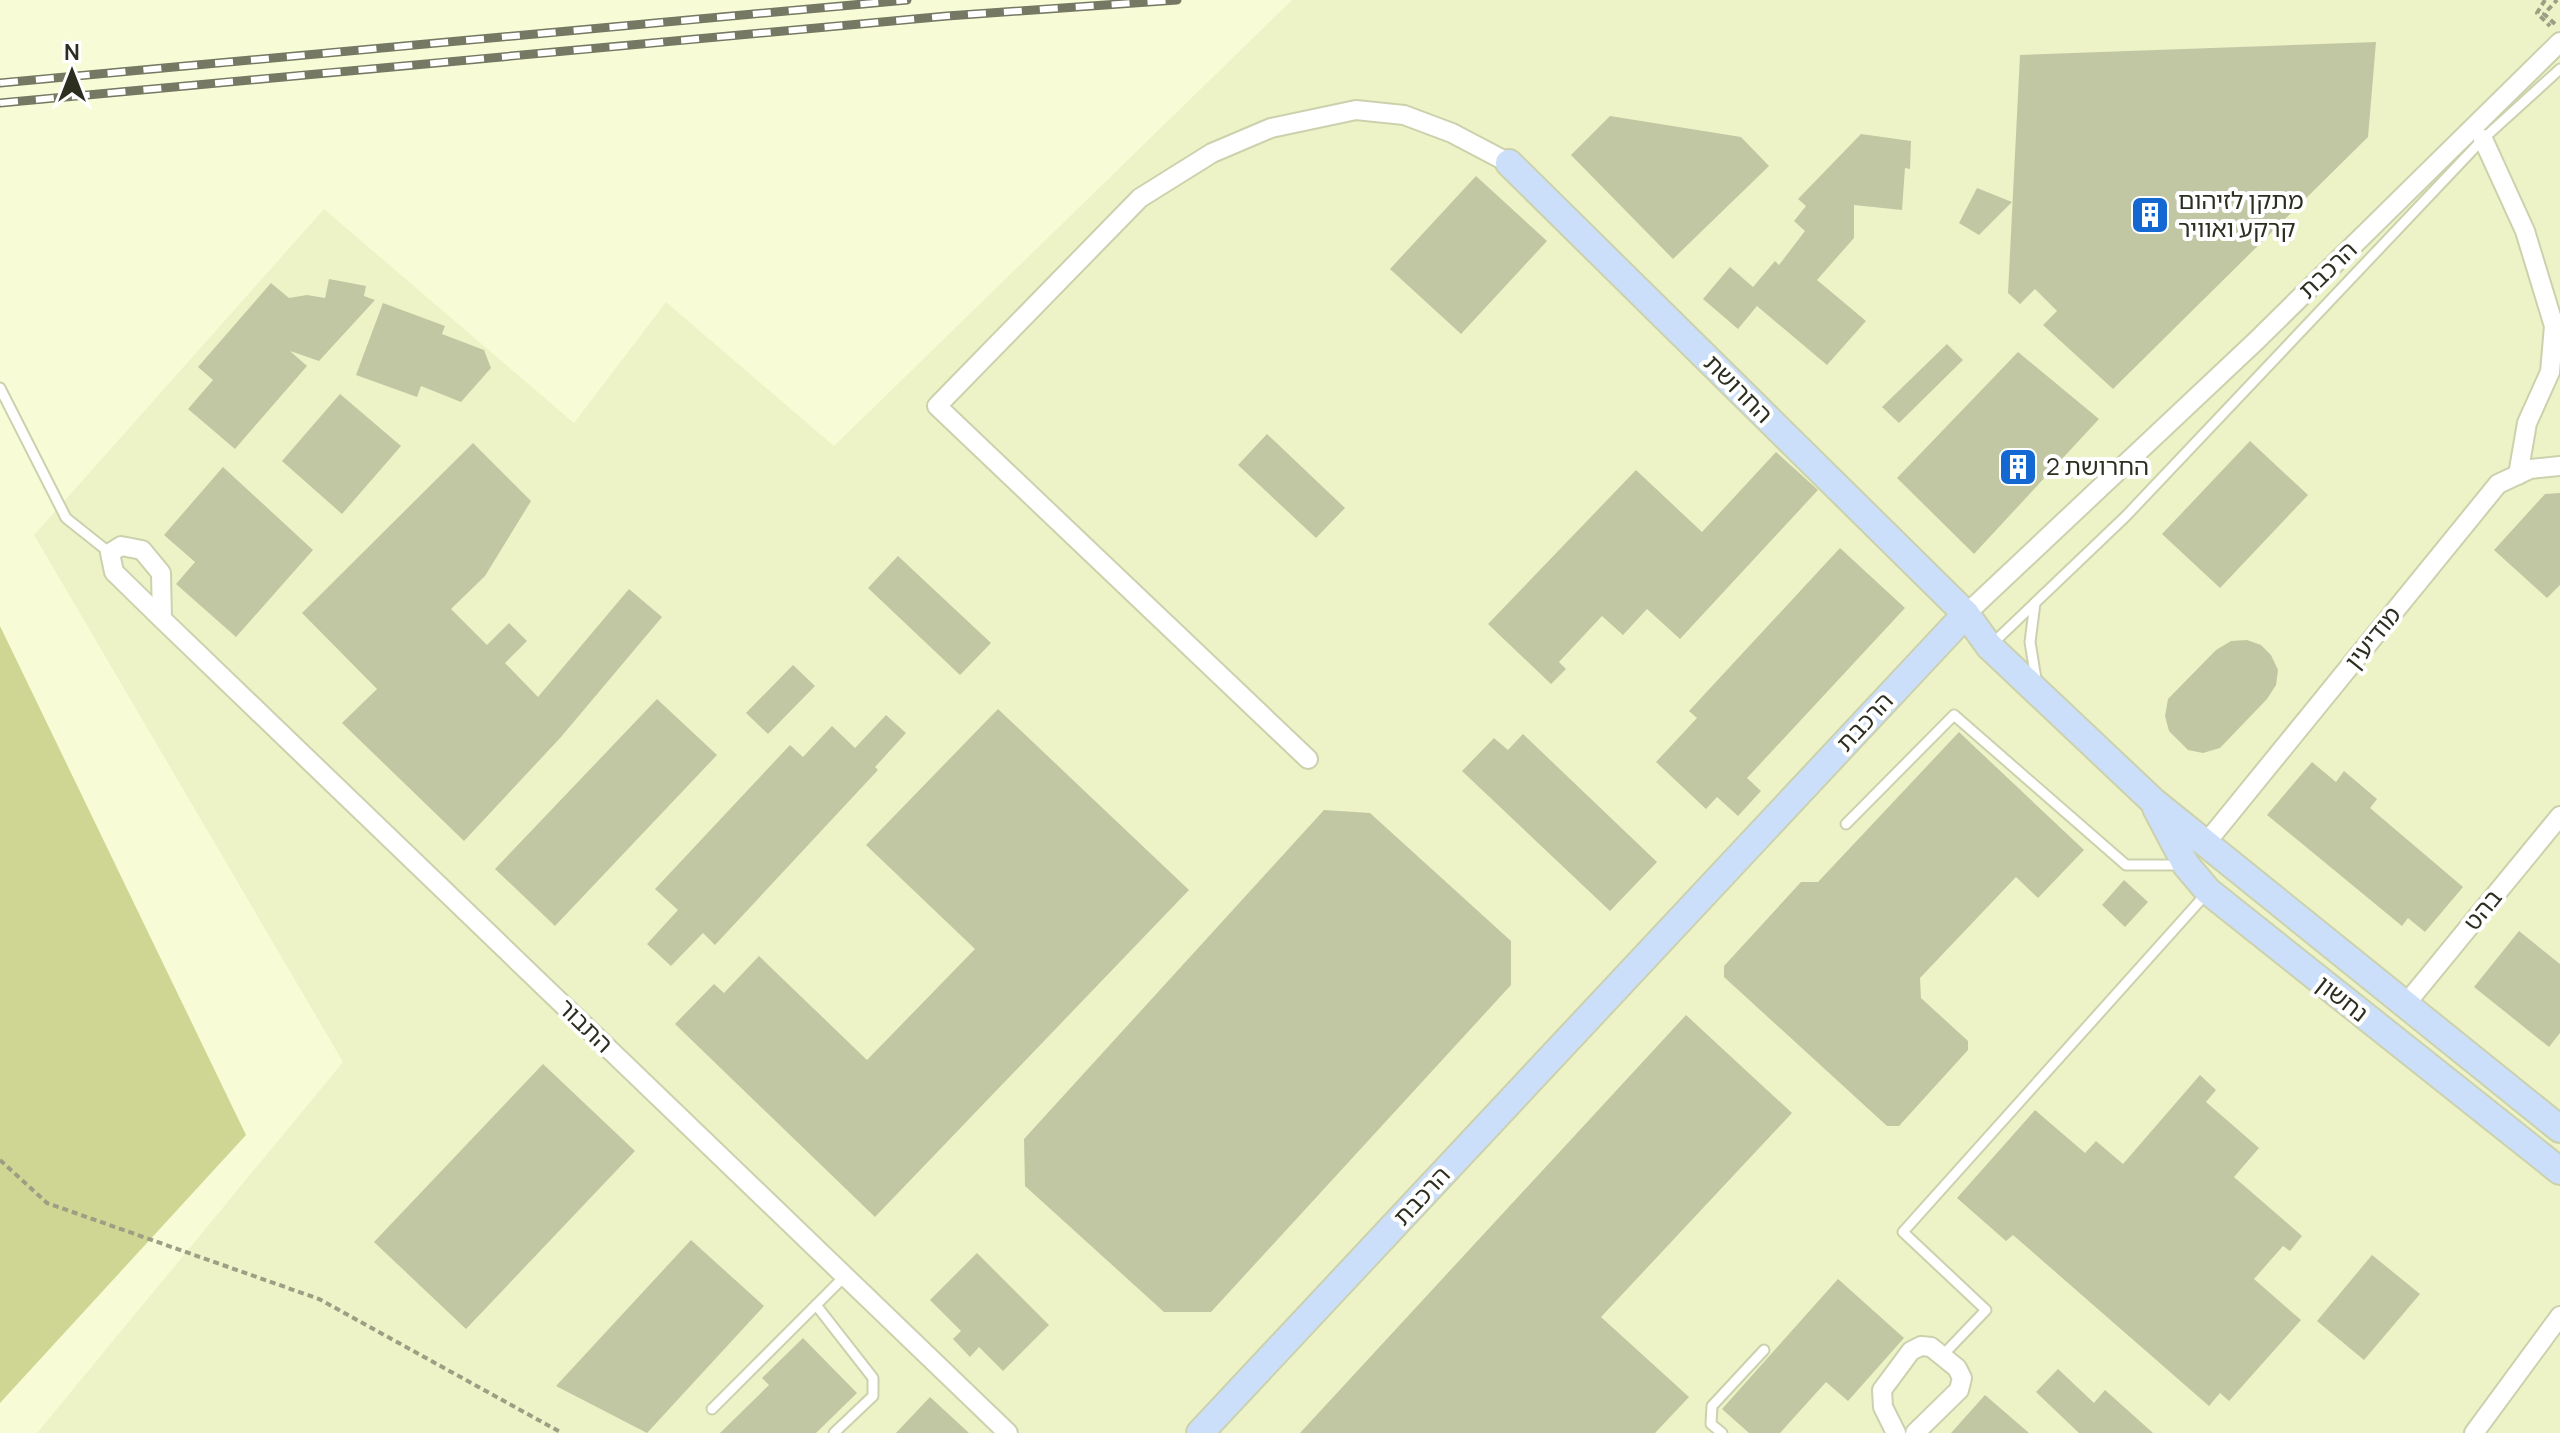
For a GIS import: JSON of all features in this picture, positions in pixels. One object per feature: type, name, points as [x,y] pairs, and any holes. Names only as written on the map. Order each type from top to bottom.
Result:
[{"type":"street","name":"הרכבת","points":[[1200,1433],[1966,614],[2256,341],[2560,42]]},
{"type":"street","points":[[1308,759],[937,406],[1140,198],[1212,153],[1247,138],[1271,128],[1356,110],[1404,115],[1452,133],[1509,163]]},
{"type":"street","points":[[2483,139],[2525,231],[2554,326],[2550,372],[2527,423],[2518,475]]},
{"type":"street","name":"החרושת","points":[[1509,163],[1966,614]]},
{"type":"street","name":"מודיעין","points":[[2206,843],[2498,484],[2530,469],[2560,466]]},
{"type":"street","points":[[110,553],[121,546],[142,550],[161,573],[162,619]]},
{"type":"street","name":"התבור","points":[[110,553],[114,572],[1008,1433]]},
{"type":"street","name":"נחשון","points":[[1966,614],[1989,646],[2153,801],[2560,1129]]},
{"type":"street","name":"נחשון","points":[[2153,801],[2186,865],[2208,891],[2560,1171]]},
{"type":"street","name":"בהט","points":[[2405,1005],[2560,816]]},
{"type":"street","points":[[2474,1433],[2560,1316]]},
{"type":"street","points":[[1896,1433],[1883,1407],[1882,1390],[1911,1351],[1921,1346],[1931,1347],[1957,1368],[1962,1378],[1959,1390],[1915,1433]]},
{"type":"lane","points":[[1989,646],[2126,516],[2483,139],[2560,69]]},
{"type":"lane","points":[[0,388],[66,518],[110,553]]},
{"type":"lane","points":[[2035,603],[2030,642],[2033,671],[2043,697]]},
{"type":"lane","points":[[1846,824],[1954,715],[2126,865],[2186,865],[2206,843]]},
{"type":"lane","points":[[1942,1356],[1986,1310],[1903,1232],[2208,891]]},
{"type":"lane","points":[[712,1409],[845,1276]]},
{"type":"lane","points":[[816,1305],[873,1378],[873,1396],[834,1433]]},
{"type":"lane","points":[[1722,1433],[1711,1424],[1712,1406],[1764,1350]]},
{"type":"path","points":[[2537,13],[2545,0]]},
{"type":"path","points":[[2557,0],[2544,14],[2560,28]]},
{"type":"path","points":[[0,1160],[47,1203],[319,1299],[562,1433]]},
{"type":"shaded area","points":[[1292,0],[2560,0],[2560,1433],[37,1433],[343,1062],[34,535],[324,209],[574,423],[666,302],[834,446]]},
{"type":"shaded area","points":[[0,626],[246,1135],[0,1403]]},
{"type":"building","name":"מתקן לזיהום קרקע ואוויר","points":[[2376,42],[2368,137],[2113,389],[2043,325],[2057,311],[2035,289],[2020,304],[2008,293],[2020,55]]},
{"type":"building","points":[[1610,116],[1741,137],[1769,166],[1673,259],[1571,155]]},
{"type":"building","points":[[1861,134],[1911,141],[1910,169],[1905,168],[1902,210],[1854,205],[1854,238],[1817,280],[1866,321],[1827,365],[1757,306],[1738,329],[1703,299],[1730,267],[1753,287],[1775,261],[1779,265],[1805,231],[1794,221],[1806,206],[1798,199]]},
{"type":"building","points":[[1476,176],[1547,241],[1461,334],[1390,269]]},
{"type":"building","points":[[1977,188],[2012,202],[1979,235],[1959,223]]},
{"type":"building","points":[[329,279],[366,286],[364,296],[375,300],[319,361],[290,351],[307,366],[235,449],[188,409],[213,380],[198,367],[271,283],[289,298],[307,295],[325,298]]},
{"type":"building","points":[[383,303],[445,326],[442,334],[484,350],[491,368],[461,402],[421,386],[417,397],[356,375]]},
{"type":"building","points":[[1947,344],[1963,360],[1899,423],[1882,407]]},
{"type":"building","points":[[2018,352],[2099,419],[1974,554],[1897,478]]},
{"type":"building","points":[[340,394],[401,446],[342,514],[282,461]]},
{"type":"building","points":[[1267,434],[1345,508],[1316,538],[1238,465]]},
{"type":"building","points":[[2250,441],[2308,495],[2220,588],[2162,534]]},
{"type":"building","points":[[473,443],[531,501],[485,576],[451,609],[487,645],[509,623],[527,641],[505,663],[538,697],[629,589],[662,617],[561,737],[464,841],[342,723],[377,689],[302,613]]},
{"type":"building","points":[[1776,452],[1818,490],[1680,639],[1647,609],[1623,635],[1602,616],[1559,662],[1566,669],[1551,684],[1488,624],[1636,470],[1702,532]]},
{"type":"building","points":[[223,467],[313,550],[236,637],[176,584],[195,562],[164,535]]},
{"type":"building","points":[[2560,493],[2560,585],[2547,598],[2494,550],[2545,494]]},
{"type":"building","points":[[1840,548],[1905,608],[1747,778],[1761,791],[1738,816],[1717,797],[1706,809],[1656,762],[1697,718],[1689,711]]},
{"type":"building","points":[[898,556],[991,643],[960,675],[868,588]]},
{"type":"building","points":[[2247,640],[2261,645],[2271,655],[2278,670],[2276,685],[2267,699],[2220,748],[2203,753],[2188,750],[2169,731],[2165,716],[2168,699],[2216,650],[2231,641]]},
{"type":"building","points":[[793,665],[815,686],[768,734],[746,713]]},
{"type":"building","points":[[657,699],[717,755],[555,926],[495,869]]},
{"type":"building","points":[[998,709],[1189,890],[875,1217],[675,1024],[714,984],[724,993],[759,956],[867,1060],[975,949],[866,845]]},
{"type":"building","points":[[886,715],[906,733],[875,767],[878,770],[715,945],[703,933],[671,966],[647,944],[678,910],[655,889],[790,745],[803,757],[832,726],[855,748]]},
{"type":"building","points":[[1959,732],[2084,850],[2038,898],[2016,877],[1920,978],[1921,998],[1968,1041],[1968,1050],[1899,1126],[1887,1126],[1724,977],[1724,966],[1801,882],[1818,882]]},
{"type":"building","points":[[1523,734],[1657,862],[1610,911],[1462,771],[1494,738],[1508,750]]},
{"type":"building","points":[[2312,762],[2336,782],[2344,771],[2377,799],[2370,808],[2463,887],[2425,932],[2408,918],[2402,926],[2267,815]]},
{"type":"building","points":[[1324,810],[1370,813],[1511,941],[1511,985],[1211,1312],[1164,1312],[1025,1186],[1024,1139]]},
{"type":"building","points":[[2124,880],[2148,902],[2125,927],[2102,905]]},
{"type":"building","points":[[2519,931],[2560,964],[2560,1033],[2549,1047],[2474,987]]},
{"type":"building","points":[[1686,1015],[1792,1113],[1601,1317],[1689,1397],[1655,1433],[1300,1433]]},
{"type":"building","points":[[543,1064],[635,1151],[466,1329],[374,1242]]},
{"type":"building","points":[[2200,1075],[2216,1090],[2206,1102],[2259,1148],[2234,1177],[2302,1236],[2290,1251],[2283,1246],[2254,1279],[2301,1320],[2229,1401],[2220,1393],[2209,1406],[2013,1235],[2006,1241],[1957,1198],[2035,1110],[2085,1153],[2096,1141],[2123,1164]]},
{"type":"building","points":[[691,1240],[764,1306],[647,1433],[556,1386]]},
{"type":"building","points":[[977,1253],[1049,1325],[1003,1371],[979,1347],[970,1357],[953,1339],[961,1331],[930,1300]]},
{"type":"building","points":[[2372,1255],[2420,1294],[2364,1360],[2317,1321]]},
{"type":"building","points":[[1838,1279],[1904,1338],[1848,1401],[1826,1382],[1780,1433],[1749,1433],[1722,1409]]},
{"type":"building","points":[[803,1338],[857,1393],[816,1433],[720,1433],[769,1385],[762,1378]]},
{"type":"building","points":[[2058,1369],[2094,1403],[2105,1390],[2153,1433],[2079,1433],[2036,1392]]},
{"type":"building","points":[[1985,1395],[2029,1433],[1951,1433]]},
{"type":"building","points":[[930,1397],[969,1433],[896,1433]]},
{"type":"railway","points":[[0,83],[907,0]]},
{"type":"railway","points":[[0,103],[947,16],[1177,0]]},
{"type":"place","name":"מתקן לזיהום קרקע ואוויר","points":[[2150,215]]},
{"type":"place","name":"החרושת 2","points":[[2018,467]]}]
